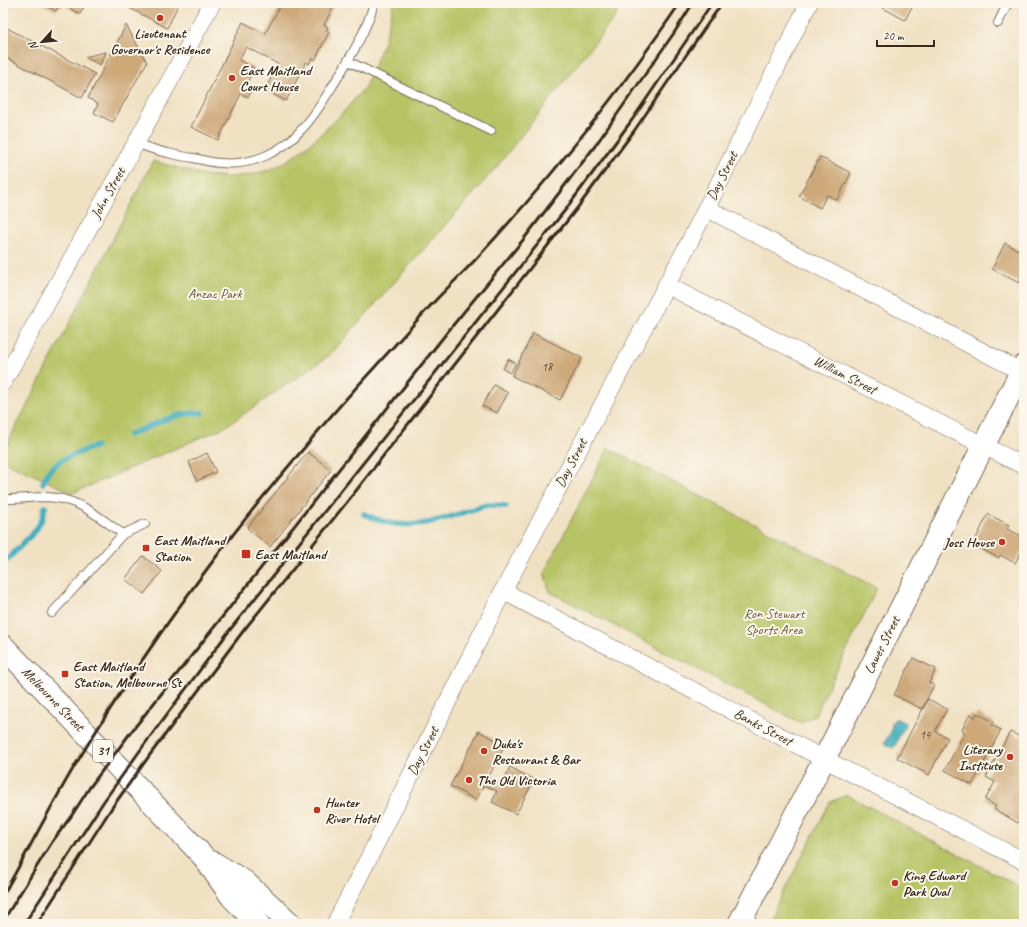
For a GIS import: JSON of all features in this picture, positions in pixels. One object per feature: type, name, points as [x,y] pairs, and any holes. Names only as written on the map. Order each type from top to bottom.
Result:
[{"type":"main road","name":"Lawes Street","points":[[739,924],[1023,370]]},
{"type":"main road","name":"Melbourne Street","points":[[3,646],[203,856],[232,897],[258,924]]},
{"type":"main road","name":"Melbourne Street","points":[[203,856],[245,882],[291,924]]},
{"type":"street","name":"John Street","points":[[3,382],[212,3]]},
{"type":"street","name":"Day Street","points":[[335,924],[503,591],[666,285],[809,3]]},
{"type":"street","points":[[706,208],[1023,370]]},
{"type":"street","name":"William Street","points":[[666,285],[1024,466]]},
{"type":"street","name":"Banks Street","points":[[503,591],[824,759],[1024,861]]},
{"type":"lane","points":[[136,143],[167,153],[221,163],[251,161],[266,156],[280,148],[292,140],[303,129],[315,113],[348,61],[362,34],[374,3]]},
{"type":"lane","points":[[998,23],[1008,3]]},
{"type":"lane","points":[[348,61],[491,131]]},
{"type":"lane","points":[[3,499],[14,500],[45,497],[68,500],[85,508],[123,534]]},
{"type":"lane","points":[[52,612],[123,534],[144,524]]},
{"type":"green space","name":"Anzac Park","points":[[394,3],[622,3],[615,17],[495,169],[330,355],[225,427],[73,493],[3,461],[3,452],[153,161],[204,175],[229,177],[249,175],[269,170],[287,161],[310,144],[340,116],[365,87],[384,42]]},
{"type":"green space","name":"Ron Stewart Sports Area","points":[[608,448],[877,588],[815,715],[801,723],[550,592],[544,573]]},
{"type":"green space","points":[[847,795],[1024,889],[1024,924],[767,924],[830,802]]},
{"type":"water","points":[[895,719],[905,723],[906,726],[893,748],[884,743],[891,732],[892,722]]},
{"type":"building","points":[[41,3],[86,3],[80,14],[63,5],[61,8],[58,7],[56,11]]},
{"type":"building","name":"Lieutenant Governor's Residence","points":[[128,3],[179,3],[167,28],[126,6]]},
{"type":"building","name":"East Maitland Court House","points":[[270,3],[335,3],[324,25],[328,27],[326,31],[329,32],[315,60],[312,58],[309,64],[306,62],[286,101],[265,90],[278,64],[246,47],[239,60],[254,68],[245,87],[251,91],[248,97],[241,94],[218,140],[191,127],[243,22],[265,34],[279,8]]},
{"type":"building","points":[[874,3],[910,3],[913,5],[905,20]]},
{"type":"building","points":[[126,25],[147,62],[113,122],[94,113],[98,104],[88,98]]},
{"type":"building","points":[[3,26],[95,74],[82,98],[3,56]]},
{"type":"building","points":[[106,52],[100,65],[85,57]]},
{"type":"building","points":[[820,157],[851,173],[837,200],[827,195],[820,208],[799,196]]},
{"type":"building","points":[[1005,243],[1024,253],[1024,272],[1019,283],[992,269]]},
{"type":"building","points":[[533,333],[582,358],[560,400],[512,376]]},
{"type":"building","points":[[508,359],[516,363],[510,373],[503,369]]},
{"type":"building","points":[[494,385],[508,393],[497,413],[482,406]]},
{"type":"building","points":[[308,452],[331,470],[270,547],[247,528]]},
{"type":"building","points":[[207,453],[216,472],[197,481],[189,462]]},
{"type":"building","name":"Joss House","points":[[988,514],[1009,525],[1007,529],[1024,537],[1024,550],[1022,553],[1021,552],[1015,563],[1000,555],[999,558],[973,545]]},
{"type":"building","points":[[143,556],[162,571],[144,594],[125,579]]},
{"type":"building","points":[[913,658],[936,669],[929,683],[934,685],[922,709],[894,695]]},
{"type":"building","points":[[928,699],[947,709],[935,731],[948,738],[929,775],[897,758]]},
{"type":"building","points":[[977,713],[994,722],[992,725],[1001,730],[972,785],[945,770],[965,732],[962,730],[970,714],[975,717]]},
{"type":"building","points":[[479,731],[505,745],[488,778],[501,785],[510,767],[534,780],[516,814],[492,802],[497,791],[484,785],[476,800],[450,786]]},
{"type":"building","name":"Literary Institute","points":[[1010,732],[1021,737],[1024,732],[1024,818],[1021,817],[1018,823],[994,809],[996,806],[985,800],[995,782],[986,777]]},
{"type":"waterway","points":[[129,435],[174,417],[184,414],[202,413]]},
{"type":"waterway","points":[[43,483],[46,475],[57,463],[72,455],[96,446]]},
{"type":"waterway","points":[[364,514],[388,523],[409,525],[431,522],[487,505],[506,506]]},
{"type":"waterway","points":[[3,564],[36,530],[42,519],[45,507]]},
{"type":"railway","points":[[3,895],[74,767],[107,714],[158,636],[224,546],[269,489],[334,413],[531,198],[583,135],[633,70],[680,3]]},
{"type":"railway","points":[[3,921],[52,842],[90,787],[131,732],[449,330],[523,240],[595,146],[674,33],[693,3]]},
{"type":"railway","points":[[24,924],[104,801],[229,631],[566,209],[632,120],[712,3]]},
{"type":"railway","points":[[37,924],[111,809],[152,752],[244,630],[355,492],[578,207],[634,131],[722,3]]},
{"type":"place","name":"Lieutenant Governor's Residence","points":[[160,18]]},
{"type":"place","name":"East Maitland Court House","points":[[232,78]]},
{"type":"place","name":"Joss House","points":[[1002,542]]},
{"type":"place","name":"East Maitland Station","points":[[146,548]]},
{"type":"place","name":"East Maitland","points":[[246,554]]},
{"type":"place","name":"East Maitland Station, Melbourne St","points":[[65,674]]},
{"type":"place","name":"Duke's Restaurant & Bar","points":[[484,751]]},
{"type":"place","name":"Literary Institute","points":[[1010,757]]},
{"type":"place","name":"The Old Victoria","points":[[469,780]]},
{"type":"place","name":"Hunter River Hotel","points":[[317,810]]},
{"type":"place","name":"King Edward Park Oval","points":[[895,883]]}]
